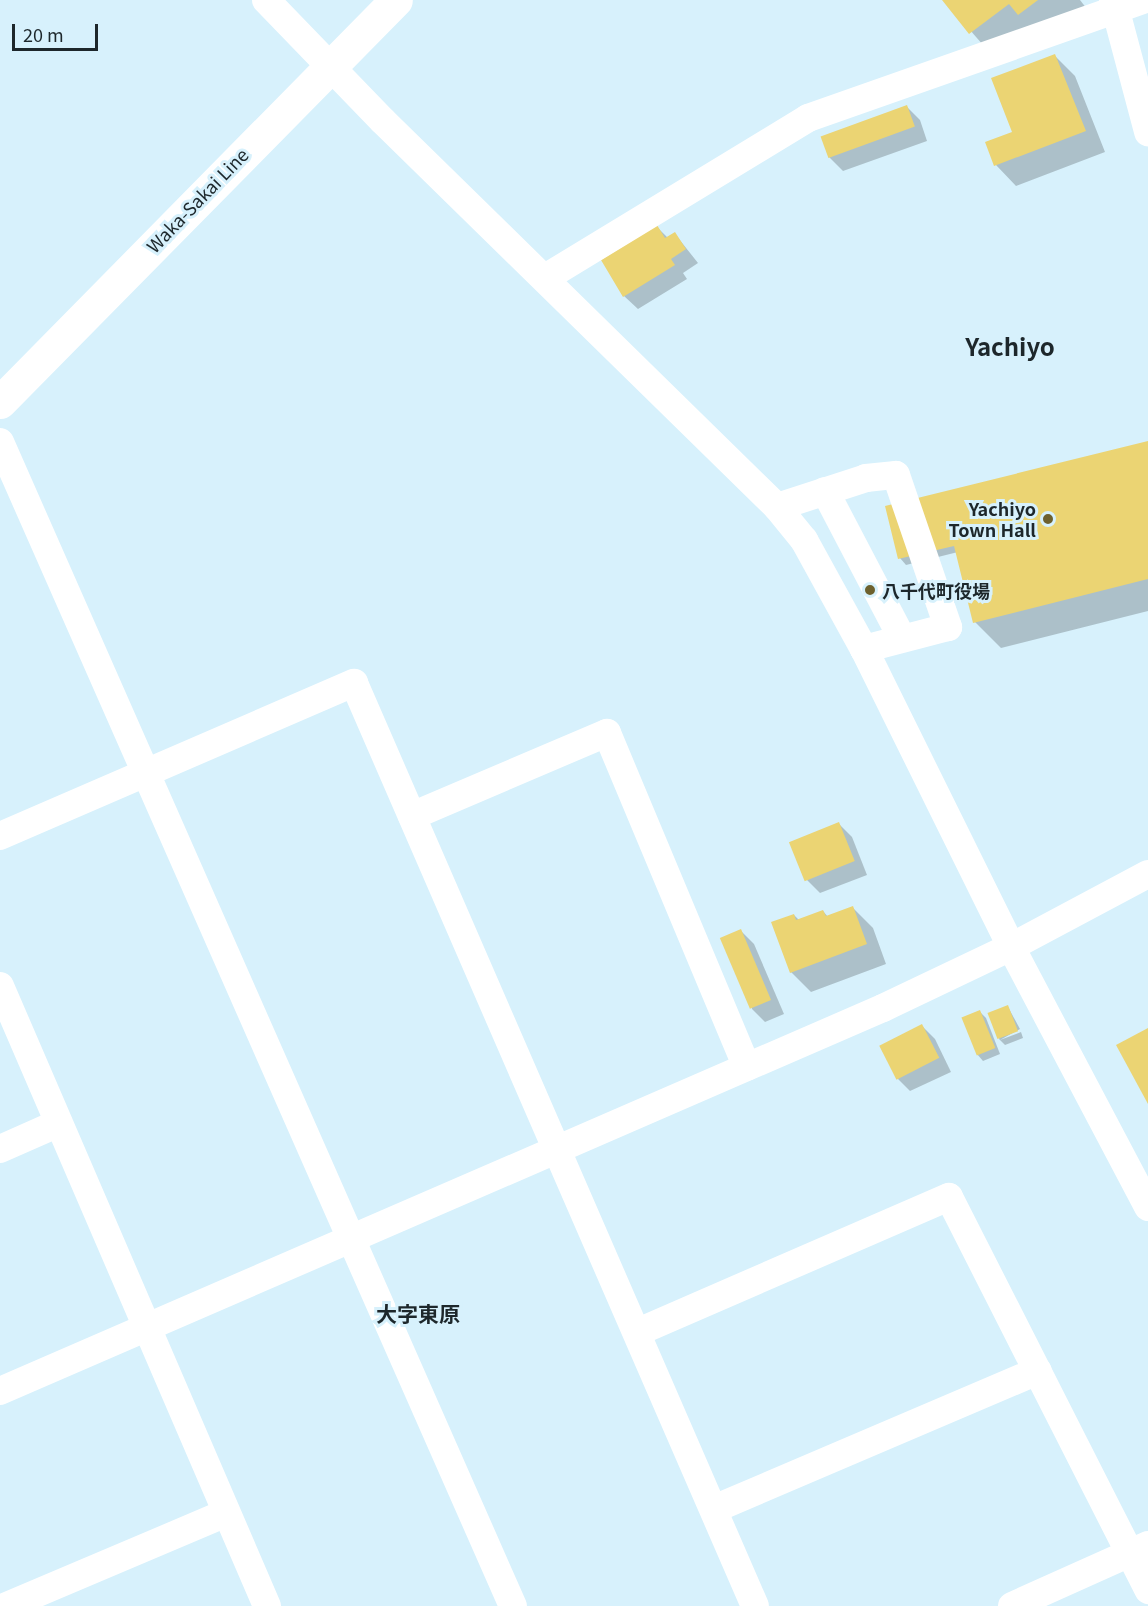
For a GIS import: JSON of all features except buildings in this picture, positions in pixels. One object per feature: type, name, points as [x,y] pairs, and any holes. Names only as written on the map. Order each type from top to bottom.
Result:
[{"type":"main road","name":"Waka-Sakai Line","points":[[0,402],[328,66],[396,0]]},
{"type":"street","points":[[266,0],[328,66],[777,507],[804,540],[864,649],[1011,947],[1148,1207]]},
{"type":"street","points":[[545,278],[808,118],[1114,5],[1144,0]]},
{"type":"street","points":[[1114,5],[1148,132]]},
{"type":"street","points":[[0,442],[513,1606]]},
{"type":"street","points":[[777,507],[866,478],[896,475],[948,627],[864,649]]},
{"type":"street","points":[[825,491],[902,638]]},
{"type":"street","points":[[0,836],[354,683],[556,1150],[638,1332],[755,1606]]},
{"type":"street","points":[[412,816],[607,733],[747,1067]]},
{"type":"street","points":[[0,1391],[747,1067],[1011,947],[1148,874]]},
{"type":"street","points":[[0,986],[267,1606]]},
{"type":"street","points":[[0,1149],[59,1123]]},
{"type":"street","points":[[638,1332],[949,1197],[1038,1371],[1140,1549],[1148,1590]]},
{"type":"street","points":[[714,1509],[1038,1371]]},
{"type":"street","points":[[16,1604],[226,1513]]},
{"type":"street","points":[[1012,1606],[1140,1549]]},
{"type":"place","name":"Yachiyo Town Hall","points":[[1048,519]]},
{"type":"place","name":"八千代町役場","points":[[870,590]]},
{"type":"district","name":"Yachiyo","points":[[1010,346]]},
{"type":"district","name":"大字東原","points":[[418,1313]]}]
